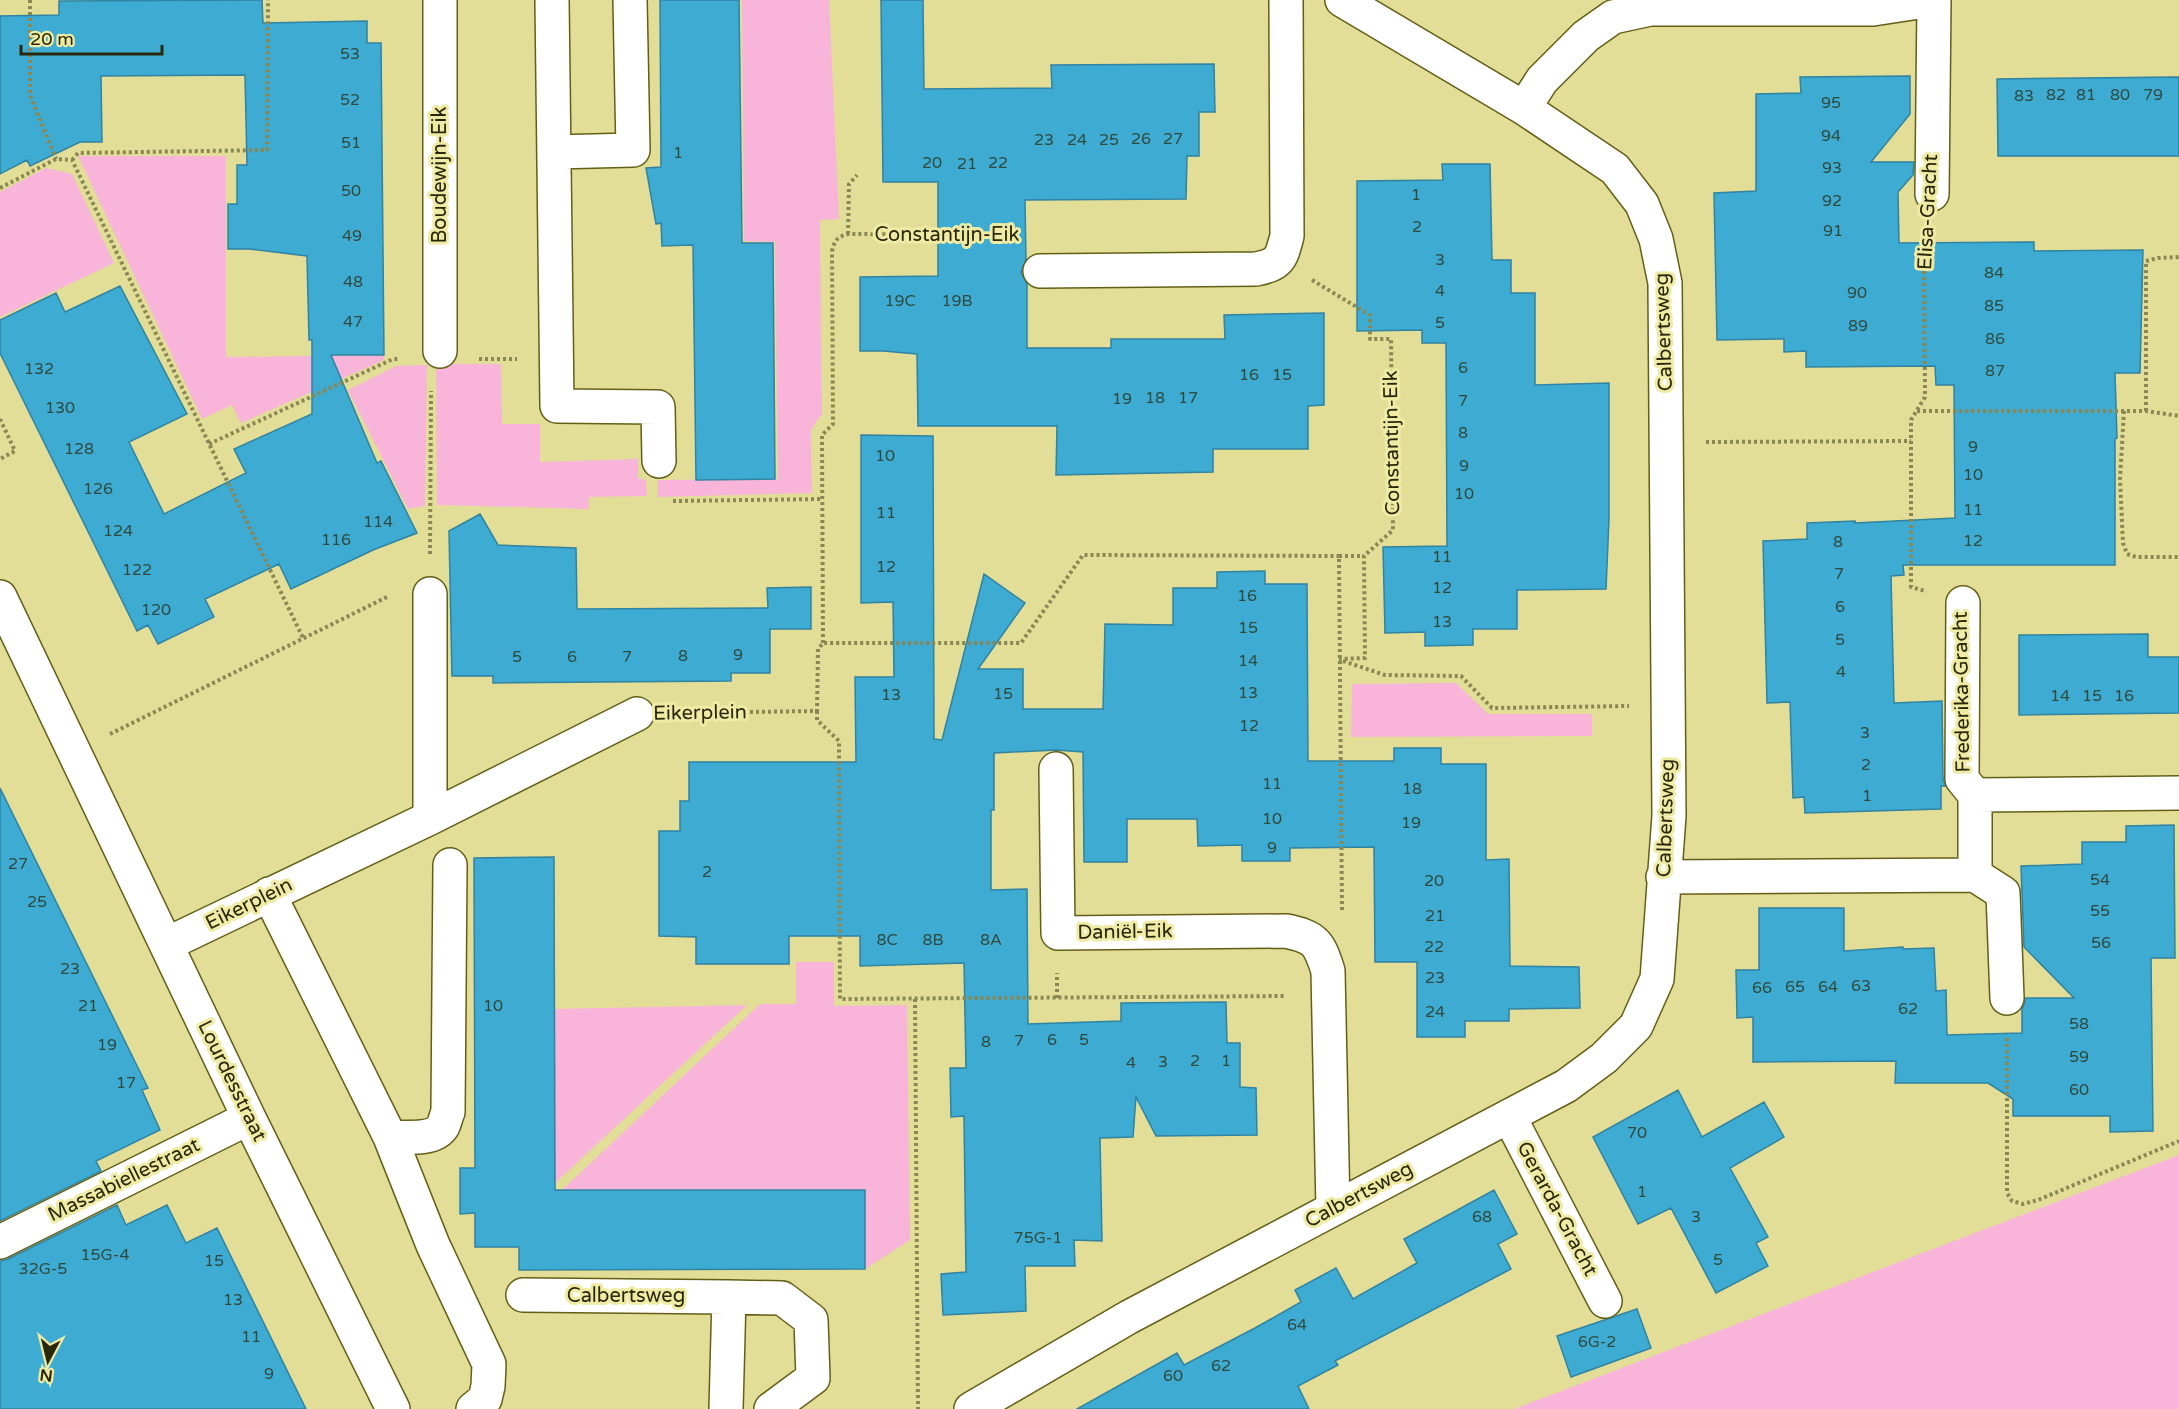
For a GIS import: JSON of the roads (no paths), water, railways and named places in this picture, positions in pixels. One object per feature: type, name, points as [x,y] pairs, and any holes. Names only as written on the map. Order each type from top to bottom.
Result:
[{"type":"street","name":"Boudewijn-Eik","points":[[438,355],[440,0]]},
{"type":"street","points":[[552,0],[557,406],[658,406],[659,461]]},
{"type":"street","points":[[554,152],[633,150],[630,0]]},
{"type":"street","points":[[1040,271],[1256,269],[1272,266],[1279,260],[1287,236],[1286,0]]},
{"type":"street","name":"Calbertsweg","points":[[971,1409],[1129,1317],[1566,1086],[1604,1058],[1636,1026],[1657,980],[1669,816],[1665,283],[1656,239],[1642,204],[1615,169],[1524,108],[1342,0]]},
{"type":"street","name":"Elisa-Gracht","points":[[1524,108],[1542,80],[1586,36],[1613,17],[1650,9],[1873,4],[1933,0],[1932,194]]},
{"type":"street","points":[[430,585],[430,818]]},
{"type":"street","name":"Lourdesstraat","points":[[0,597],[249,1118],[393,1409]]},
{"type":"street","name":"Frederika-Gracht","points":[[1963,603],[1962,779],[1975,795],[1975,875]]},
{"type":"street","name":"Eikerplein","points":[[167,944],[430,818],[637,714]]},
{"type":"street","name":"Daniël-Eik","points":[[1056,769],[1058,933],[1286,931],[1308,936],[1321,949],[1328,971],[1332,1209]]},
{"type":"street","name":"Frederika-Gracht","points":[[1975,795],[2179,793]]},
{"type":"street","points":[[390,1137],[420,1137],[434,1133],[442,1128],[448,1112],[450,865]]},
{"type":"street","points":[[1663,877],[1975,875],[2004,893],[2007,998]]},
{"type":"street","points":[[269,894],[390,1137],[433,1245],[489,1364],[488,1386],[484,1399],[473,1409]]},
{"type":"street","name":"Gerarda-Gracht","points":[[1509,1116],[1605,1301]]},
{"type":"street","name":"Massabiellestraat","points":[[0,1242],[249,1118]]},
{"type":"street","name":"Calbertsweg","points":[[523,1295],[782,1298],[811,1320],[813,1378],[771,1409]]},
{"type":"street","points":[[726,1409],[729,1297]]}]
